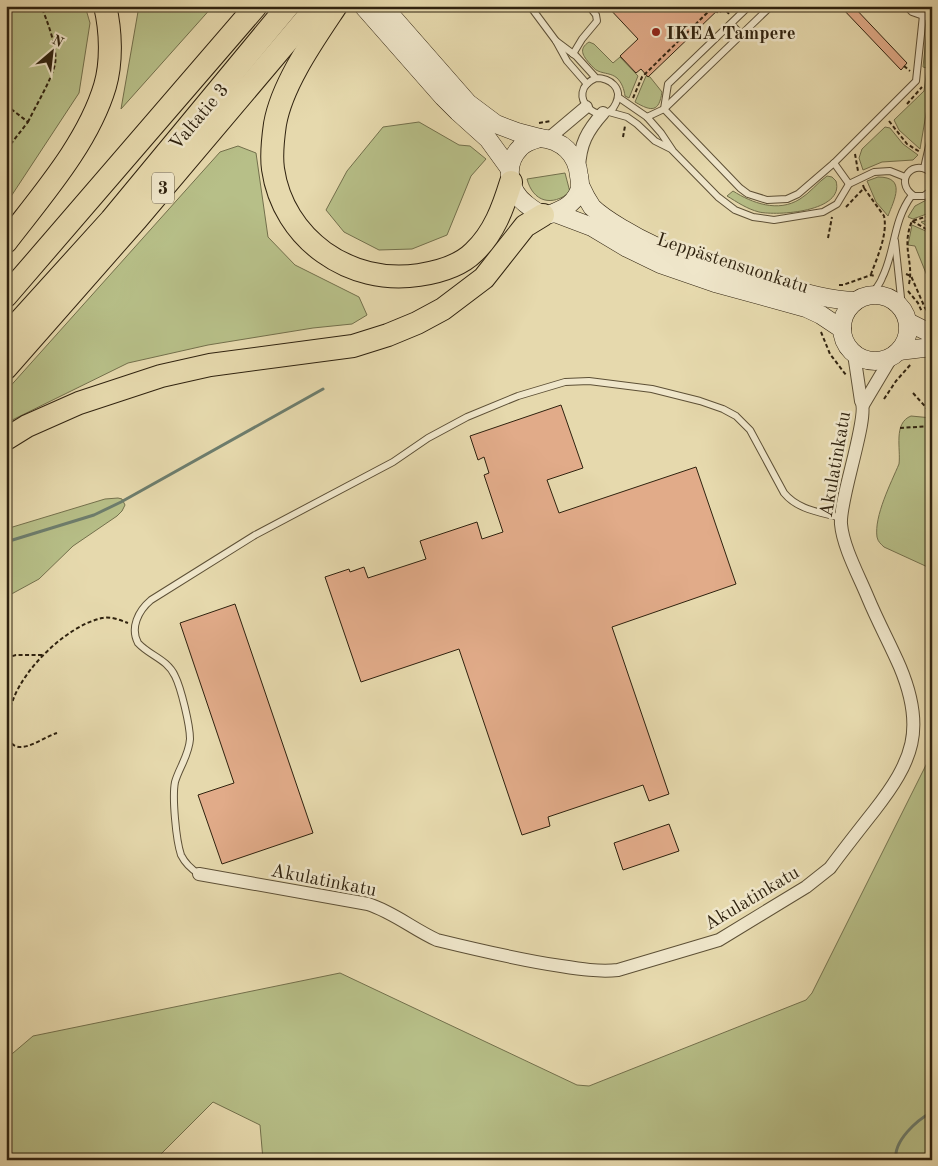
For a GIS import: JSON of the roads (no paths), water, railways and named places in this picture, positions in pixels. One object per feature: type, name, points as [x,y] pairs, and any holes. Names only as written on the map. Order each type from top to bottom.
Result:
[{"type":"highway","points":[[6,242],[51,183],[82,138],[94,113],[105,86],[109,59],[106,6]]},
{"type":"highway","points":[[178,95],[239,6]]},
{"type":"highway","name":"Valtatie 3","points":[[6,296],[256,6]]},
{"type":"highway","name":"Valtatie 3","points":[[6,336],[111,220],[288,6]]},
{"type":"highway","points":[[328,8],[290,81],[276,122],[274,136],[273,168],[284,204],[305,236],[319,250],[350,267],[382,276],[415,276],[446,269],[472,254],[481,245],[503,208],[510,175]]},
{"type":"highway","name":"3","points":[[6,368],[136,219],[328,8]]},
{"type":"highway","points":[[6,439],[27,426],[79,403],[161,376],[210,365],[353,346],[417,324],[443,309],[484,278],[525,226],[549,214]]},
{"type":"main road","points":[[363,6],[443,97],[488,139],[510,175],[515,193],[524,202],[549,214],[569,205],[577,197],[581,187],[579,168],[574,156],[567,148],[557,142],[517,132],[496,124],[468,103],[383,6]]},
{"type":"main road","points":[[510,175],[513,157],[520,148],[527,143],[544,138]]},
{"type":"main road","name":"Leppästensuonkatu","points":[[581,187],[592,206],[601,215],[636,237],[671,254],[700,264],[818,296],[840,301],[855,301]]},
{"type":"main road","name":"Leppästensuonkatu","points":[[549,214],[592,227],[627,248],[660,264],[715,283],[806,308],[821,315],[842,329]]},
{"type":"main road","points":[[932,334],[906,307],[889,297],[872,295],[855,301],[845,314],[842,329],[843,338],[854,354],[862,359],[871,361],[881,361],[895,355],[932,347]]},
{"type":"main road","points":[[895,355],[907,338],[906,307]]},
{"type":"street","points":[[544,138],[586,107]]},
{"type":"street","points":[[579,168],[579,156],[586,134],[606,112]]},
{"type":"street","name":"Akulatinkatu","points":[[854,354],[861,401],[864,405]]},
{"type":"street","name":"Akulatinkatu","points":[[199,874],[368,904],[389,912],[427,936],[437,940],[522,960],[590,970],[618,970],[706,945],[719,940],[806,887],[830,868],[897,780],[909,752],[913,730],[913,718],[901,668],[872,607],[845,542],[841,518],[864,405],[895,355]]},
{"type":"lane","points":[[530,6],[556,41],[567,61],[586,84]]},
{"type":"lane","points":[[573,54],[582,39],[597,21],[596,15],[589,6]]},
{"type":"lane","points":[[664,109],[668,84],[749,6]]},
{"type":"lane","points":[[647,117],[664,109],[771,6]]},
{"type":"lane","points":[[906,6],[912,12],[932,19]]},
{"type":"lane","points":[[664,109],[740,188],[757,198],[767,200],[787,199],[798,194],[834,163],[916,81],[924,6]]},
{"type":"lane","points":[[731,24],[742,35]]},
{"type":"lane","points":[[556,41],[573,54],[596,78]]},
{"type":"lane","points":[[606,112],[615,105],[618,97],[617,89],[612,82],[604,78],[596,78],[586,84],[583,92],[583,100],[586,107],[591,111],[627,117],[655,141],[673,151]]},
{"type":"lane","points":[[618,97],[647,117],[673,151],[718,197],[735,210],[753,217],[774,220],[823,212],[837,204],[849,184],[874,172],[890,171],[906,177]]},
{"type":"lane","points":[[924,168],[932,134]]},
{"type":"lane","points":[[834,163],[849,184]]},
{"type":"lane","points":[[932,174],[924,168],[914,168],[909,171],[906,177],[906,188],[912,195],[924,196],[932,190]]},
{"type":"lane","points":[[872,295],[882,278],[903,206],[912,195]]},
{"type":"lane","points":[[895,237],[906,307]]},
{"type":"lane","points":[[199,874],[184,861],[178,838],[174,793],[175,783],[186,756],[190,738],[180,687],[168,666],[138,644],[135,638],[135,626],[140,611],[151,600],[255,535],[393,462],[428,438],[467,417],[518,396],[565,382],[590,381],[652,389],[700,400],[736,416],[750,430],[784,493],[790,500],[804,508],[841,518]]},
{"type":"waterway","points":[[6,542],[94,515],[121,502],[323,389]]},
{"type":"waterway","points":[[896,1160],[898,1146],[907,1132],[932,1112]]},
{"type":"place","name":"IKEA Tampere","points":[[656,32]]}]
